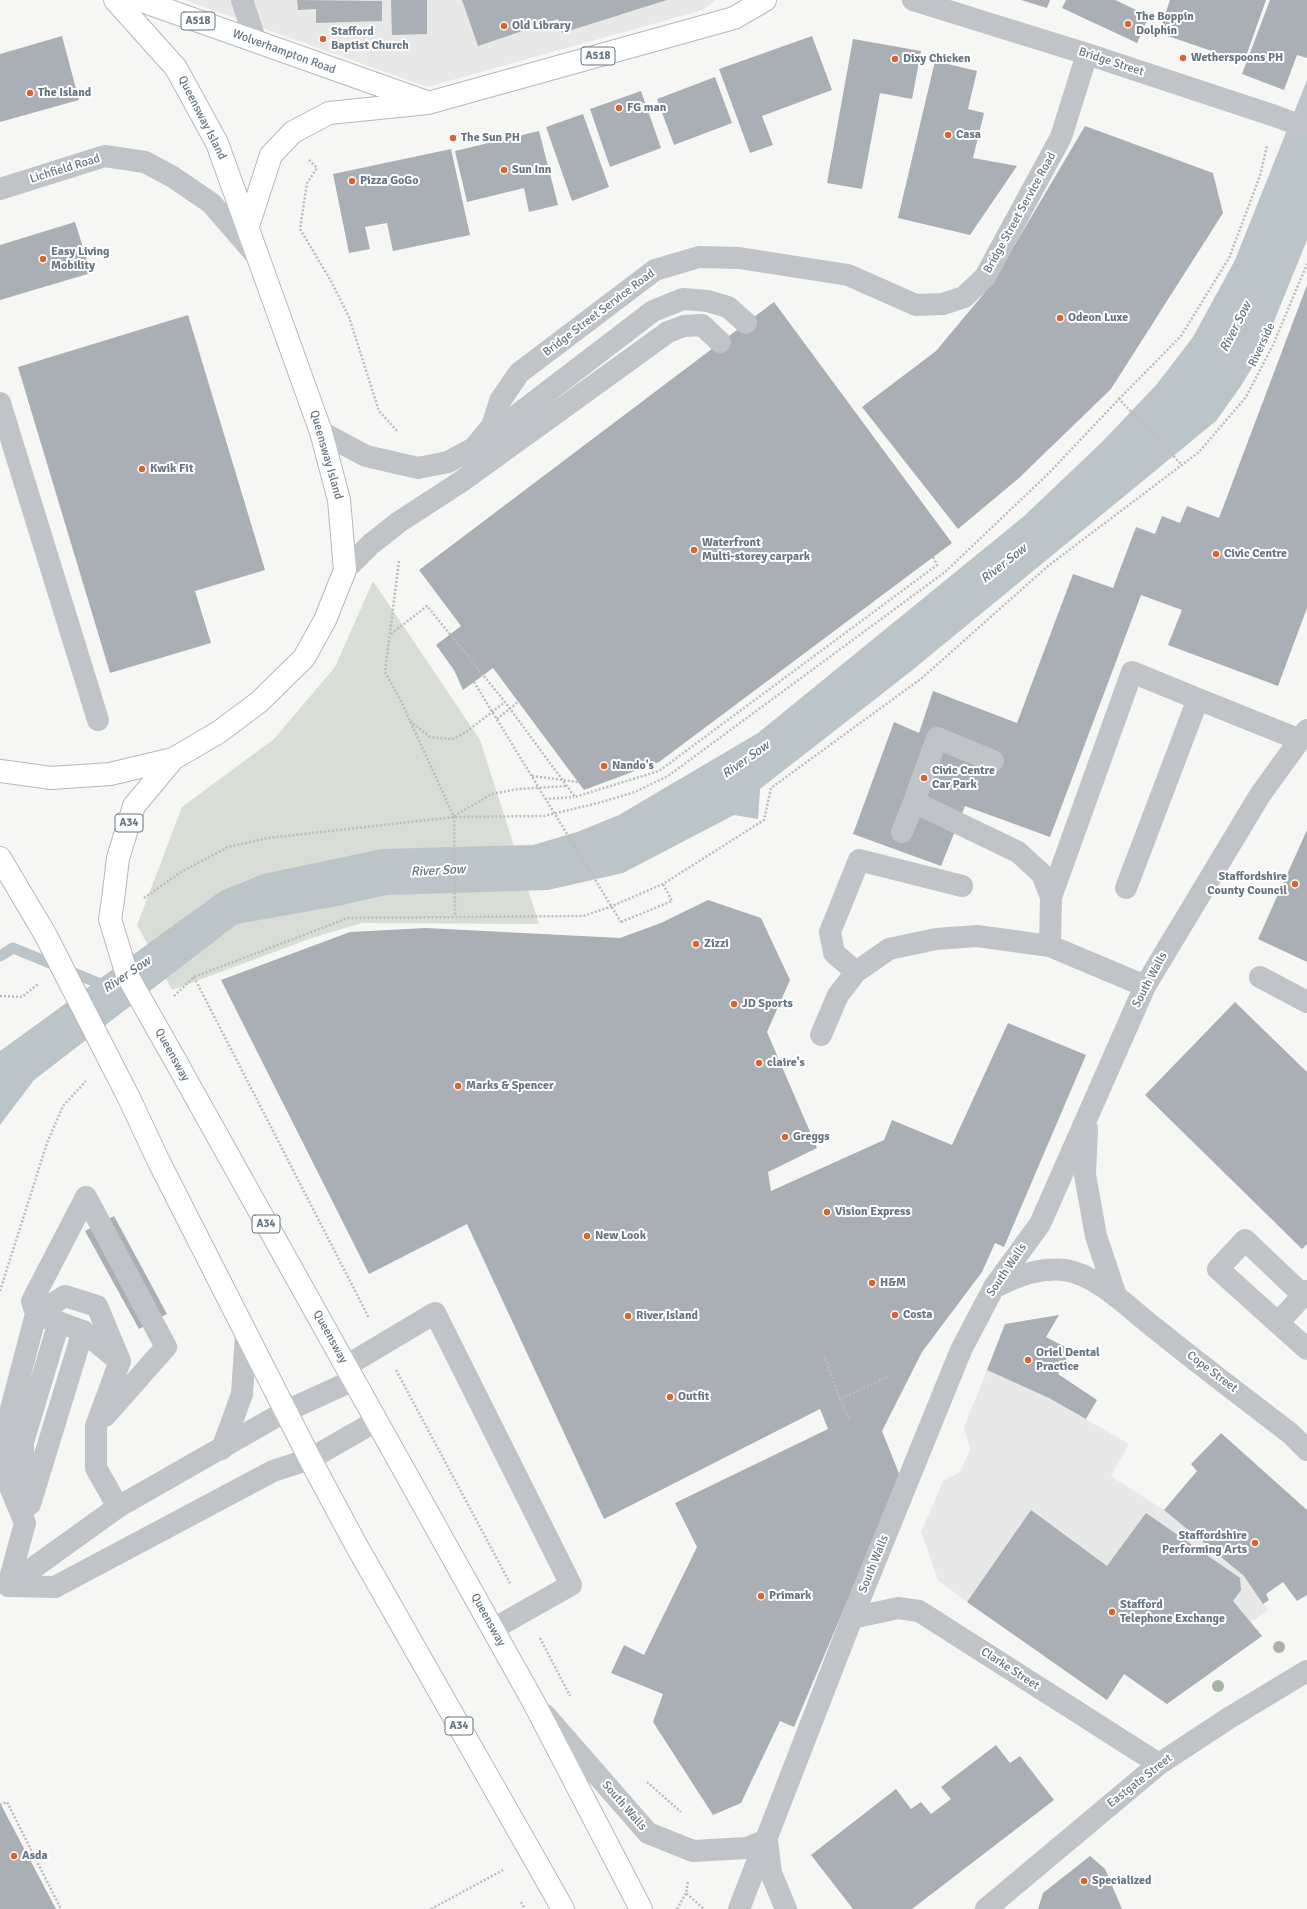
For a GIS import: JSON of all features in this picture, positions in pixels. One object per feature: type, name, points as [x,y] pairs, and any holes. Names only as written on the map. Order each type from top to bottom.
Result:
[{"type":"highway","name":"Queensway Island","points":[[0,771],[51,778],[110,774],[173,759],[219,732],[259,702],[304,658],[326,620],[344,570],[339,500],[321,432],[217,143],[176,68],[115,0]]},
{"type":"highway","name":"Wolverhampton Road","points":[[139,0],[428,103]]},
{"type":"highway","name":"A518","points":[[248,226],[271,155],[293,132],[329,114],[428,103],[734,18],[765,0]]},
{"type":"highway","name":"Queensway","points":[[173,759],[134,806],[118,858],[110,918],[127,975],[534,1703],[641,1909]]},
{"type":"highway","name":"A34","points":[[0,858],[45,934],[310,1459],[355,1543],[563,1909]]},
{"type":"street","points":[[242,0],[256,42]]},
{"type":"street","name":"Bridge Street","points":[[913,0],[1087,54],[1307,128]]},
{"type":"street","name":"Bridge Street Service Road","points":[[321,432],[366,456],[418,468],[448,462],[474,448],[492,426],[500,401],[519,373],[655,270],[699,257],[740,258],[848,275],[916,305],[943,304],[964,297],[985,277],[1061,137],[1087,54]]},
{"type":"street","name":"Lichfield Road","points":[[0,189],[105,156],[145,162],[173,177],[211,203],[260,260]]},
{"type":"street","points":[[474,448],[653,311],[683,300],[708,301],[728,307],[746,323]]},
{"type":"street","points":[[344,570],[371,544],[398,522],[462,481],[668,332],[684,326],[702,325],[720,342]]},
{"type":"street","points":[[0,402],[98,720]]},
{"type":"street","points":[[1050,946],[1051,897],[1132,672],[1198,699],[1304,735]]},
{"type":"street","points":[[1126,888],[1198,699]]},
{"type":"street","name":"South Walls","points":[[740,1909],[852,1618],[944,1388],[961,1350],[994,1287],[1040,1224],[1145,986],[1260,795],[1304,735]]},
{"type":"street","points":[[902,832],[937,738],[993,761]]},
{"type":"street","points":[[914,802],[1018,852],[1042,874],[1051,897]]},
{"type":"street","points":[[856,972],[834,953],[830,932],[859,860],[962,886]]},
{"type":"street","points":[[821,1035],[838,995],[856,972],[889,949],[936,939],[976,936],[1050,946],[1145,986]]},
{"type":"street","points":[[1260,977],[1307,1002]]},
{"type":"street","points":[[1087,1115],[1085,1175],[1096,1236],[1116,1296]]},
{"type":"street","points":[[25,1523],[8,1482],[4,1432],[36,1314],[32,1301],[86,1197],[166,1347],[96,1426]]},
{"type":"street","points":[[1278,1323],[1305,1293],[1245,1240],[1218,1269],[1278,1323],[1307,1349]]},
{"type":"street","name":"Cope Street","points":[[994,1287],[1027,1273],[1045,1269],[1066,1270],[1093,1280],[1116,1296],[1291,1434],[1307,1450]]},
{"type":"street","points":[[36,1314],[64,1296],[97,1306],[120,1362],[96,1426],[96,1468],[118,1507]]},
{"type":"street","points":[[8,1586],[118,1507],[222,1449],[350,1373],[382,1344],[435,1312],[572,1585],[493,1629]]},
{"type":"street","points":[[36,1314],[83,1332],[120,1362]]},
{"type":"street","points":[[25,1523],[23,1442],[59,1322]]},
{"type":"street","points":[[8,1586],[25,1523],[83,1332]]},
{"type":"street","points":[[222,1449],[242,1394],[246,1334]]},
{"type":"street","points":[[8,1586],[55,1587],[273,1471],[310,1459],[376,1420]]},
{"type":"street","name":"Clarke Street","points":[[852,1618],[898,1608],[919,1611],[1159,1764]]},
{"type":"street","name":"Eastgate Street","points":[[986,1909],[1159,1764],[1229,1718],[1307,1671]]},
{"type":"street","name":"South Walls","points":[[534,1703],[648,1833],[693,1851],[747,1848],[767,1840]]},
{"type":"street","points":[[767,1840],[771,1873],[786,1909]]},
{"type":"path","points":[[138,902],[181,872],[228,847],[268,838],[454,817],[544,816],[598,803],[635,792],[668,776],[945,572],[1049,472],[1181,336],[1229,258],[1260,176],[1277,117]]},
{"type":"path","points":[[289,137],[317,168],[307,184],[300,229],[331,280],[349,317],[379,411],[401,436]]},
{"type":"path","name":"Riverside","points":[[382,1344],[194,977],[348,918],[583,916],[610,907],[663,884],[764,820],[771,788],[922,678],[1048,566],[1199,452],[1246,397],[1273,345],[1307,264]]},
{"type":"path","points":[[1118,400],[1128,408],[1182,465]]},
{"type":"path","points":[[545,799],[575,797],[660,771],[937,565],[933,557]]},
{"type":"path","points":[[399,559],[385,672],[410,721],[454,817],[455,916]]},
{"type":"path","points":[[390,634],[427,606],[505,702],[575,797]]},
{"type":"path","points":[[474,682],[621,922],[672,901],[663,884]]},
{"type":"path","points":[[410,721],[430,737],[453,739],[466,732],[505,702]]},
{"type":"path","points":[[497,720],[518,702]]},
{"type":"path","points":[[532,776],[578,782]]},
{"type":"path","points":[[454,817],[492,794],[518,789],[567,786]]},
{"type":"path","points":[[0,996],[22,997],[41,982]]},
{"type":"path","points":[[0,1291],[48,1143]]},
{"type":"path","points":[[382,1344],[572,1700]]},
{"type":"path","points":[[824,1355],[849,1419]]},
{"type":"path","points":[[840,1399],[887,1377]]},
{"type":"path","points":[[645,1781],[687,1817]]},
{"type":"path","points":[[0,1805],[7,1802],[61,1909]]},
{"type":"path","points":[[431,1909],[505,1869]]},
{"type":"path","points":[[677,1909],[686,1893],[689,1875]]},
{"type":"path","points":[[686,1893],[704,1909]]},
{"type":"shaded area","points":[[185,0],[715,0],[703,10],[427,87]]},
{"type":"shaded area","points":[[373,581],[480,740],[539,924],[362,923],[312,938],[172,990],[137,925],[182,807],[274,739],[335,667]]},
{"type":"shaded area","points":[[987,1370],[1049,1398],[1129,1444],[1111,1476],[1164,1510],[1244,1576],[1268,1610],[1251,1622],[1262,1636],[1167,1704],[1124,1674],[1107,1700],[938,1580],[921,1532],[943,1481],[960,1472],[970,1450],[964,1427]]},
{"type":"water","name":"River Sow","points":[[1307,80],[1307,240],[1262,351],[1241,386],[1216,421],[910,672],[760,789],[758,819],[734,815],[623,873],[548,890],[387,895],[338,906],[237,924],[34,1080],[0,1125],[0,1051],[221,891],[263,874],[382,849],[533,845],[577,832],[619,815],[758,733],[1023,517],[1102,442],[1157,384],[1193,337],[1235,260]]},
{"type":"building","points":[[297,0],[382,1],[382,21],[316,23],[316,9],[298,10]]},
{"type":"building","points":[[391,0],[427,0],[427,34],[392,35]]},
{"type":"building","name":"Old Library","points":[[462,0],[667,0],[562,33],[558,19],[478,46]]},
{"type":"building","points":[[1021,0],[1050,0],[1047,8]]},
{"type":"building","points":[[1066,0],[1115,0],[1149,16],[1137,43],[1062,8]]},
{"type":"building","points":[[1170,0],[1266,0],[1244,62],[1159,33]]},
{"type":"building","points":[[1270,0],[1307,0],[1307,58],[1297,55],[1284,90],[1242,74]]},
{"type":"building","points":[[62,36],[79,100],[0,122],[0,54]]},
{"type":"building","points":[[812,36],[832,90],[762,116],[773,145],[750,153],[719,69]]},
{"type":"building","points":[[853,39],[921,51],[912,99],[880,93],[862,189],[827,183]]},
{"type":"building","name":"Casa","points":[[935,61],[977,71],[968,109],[984,113],[973,158],[1017,166],[970,235],[898,218]]},
{"type":"building","points":[[715,77],[732,123],[674,145],[657,99]]},
{"type":"building","points":[[641,91],[661,148],[610,167],[590,109]]},
{"type":"building","points":[[583,114],[609,187],[572,201],[546,127]]},
{"type":"building","name":"Odeon Luxe","points":[[1085,126],[1213,173],[1223,213],[1111,389],[1019,478],[958,529],[862,407],[936,351],[991,285]]},
{"type":"building","name":"Sun Inn","points":[[539,131],[558,205],[529,212],[524,188],[467,202],[455,151]]},
{"type":"building","points":[[451,149],[470,235],[393,251],[387,223],[365,227],[370,249],[349,253],[333,174]]},
{"type":"building","name":"Easy Living Mobility","points":[[75,222],[91,273],[0,300],[0,245]]},
{"type":"building","name":"Civic Centre","points":[[1307,285],[1307,608],[1278,686],[1168,645],[1182,610],[1141,595],[1050,837],[965,806],[941,866],[853,834],[894,722],[919,733],[933,691],[1017,723],[1073,574],[1113,588],[1136,527],[1155,534],[1162,516],[1180,523],[1187,506],[1219,518]]},
{"type":"building","name":"Waterfront Multi-storey carpark","points":[[774,302],[952,543],[659,762],[584,790],[493,668],[463,690],[454,670],[436,645],[461,626],[419,570]]},
{"type":"building","name":"Kwik Fit","points":[[188,315],[265,570],[195,591],[211,643],[110,673],[18,367]]},
{"type":"building","name":"Staffordshire County Council","points":[[1307,830],[1307,962],[1258,939]]},
{"type":"building","points":[[708,900],[761,918],[790,980],[767,1032],[817,1148],[768,1172],[771,1191],[884,1140],[892,1120],[952,1145],[1008,1023],[1086,1055],[1004,1247],[995,1243],[982,1272],[922,1352],[882,1431],[900,1476],[794,1727],[780,1721],[741,1803],[713,1815],[653,1722],[663,1694],[611,1673],[624,1645],[644,1655],[697,1547],[675,1503],[828,1429],[820,1409],[604,1519],[467,1224],[369,1274],[221,980],[350,932],[426,928],[620,938],[661,923]]},
{"type":"building","points":[[1235,1002],[1307,1072],[1307,1244],[1302,1249],[1145,1095]]},
{"type":"building","points":[[114,1216],[167,1314],[139,1329],[85,1231]]},
{"type":"building","name":"Oriel Dental Practice","points":[[1059,1315],[1046,1337],[1071,1350],[1058,1374],[1097,1400],[1086,1419],[1049,1398],[987,1370],[1005,1324]]},
{"type":"building","name":"Staffordshire Performing Arts","points":[[1221,1433],[1307,1510],[1307,1595],[1297,1601],[1283,1582],[1266,1594],[1269,1600],[1263,1604],[1244,1576],[1164,1510],[1197,1471],[1191,1464]]},
{"type":"building","name":"Stafford Telephone Exchange","points":[[1031,1510],[1107,1566],[1146,1513],[1240,1578],[1241,1590],[1233,1601],[1262,1636],[1167,1704],[1124,1674],[1107,1700],[967,1602]]},
{"type":"building","points":[[996,1745],[1010,1763],[1020,1756],[1054,1800],[912,1909],[853,1909],[811,1855],[896,1789],[911,1809],[921,1802],[931,1814],[951,1799],[941,1787]]},
{"type":"building","name":"Asda","points":[[0,1803],[56,1909],[0,1909]]},
{"type":"building","name":"Specialized","points":[[1090,1856],[1105,1869],[1122,1909],[1038,1909],[1043,1893]]},
{"type":"waterway","name":"River Sow","points":[[0,956],[13,948],[108,987]]},
{"type":"place","name":"The Boppin Dolphin","points":[[1128,24]]},
{"type":"place","name":"Old Library","points":[[504,26]]},
{"type":"place","name":"Stafford Baptist Church","points":[[323,39]]},
{"type":"place","name":"Wetherspoons PH","points":[[1183,58]]},
{"type":"place","name":"Dixy Chicken","points":[[895,59]]},
{"type":"place","name":"The Island","points":[[30,93]]},
{"type":"place","name":"FG man","points":[[619,108]]},
{"type":"place","name":"Casa","points":[[948,135]]},
{"type":"place","name":"The Sun PH","points":[[453,138]]},
{"type":"place","name":"Sun Inn","points":[[504,170]]},
{"type":"place","name":"Pizza GoGo","points":[[352,181]]},
{"type":"place","name":"Easy Living Mobility","points":[[43,259]]},
{"type":"place","name":"Odeon Luxe","points":[[1060,318]]},
{"type":"place","name":"Kwik Fit","points":[[142,469]]},
{"type":"place","name":"Waterfront Multi-storey carpark","points":[[694,550]]},
{"type":"place","name":"Civic Centre","points":[[1216,554]]},
{"type":"place","name":"Nando's","points":[[604,766]]},
{"type":"place","name":"Civic Centre Car Park","points":[[924,778]]},
{"type":"place","name":"Staffordshire County Council","points":[[1295,884]]},
{"type":"place","name":"Zizzi","points":[[696,944]]},
{"type":"place","name":"JD Sports","points":[[734,1004]]},
{"type":"place","name":"claire's","points":[[759,1063]]},
{"type":"place","name":"Marks & Spencer","points":[[458,1086]]},
{"type":"place","name":"Greggs","points":[[785,1137]]},
{"type":"place","name":"Vision Express","points":[[827,1212]]},
{"type":"place","name":"New Look","points":[[587,1236]]},
{"type":"place","name":"H&M","points":[[872,1283]]},
{"type":"place","name":"Costa","points":[[895,1315]]},
{"type":"place","name":"River Island","points":[[628,1316]]},
{"type":"place","name":"Oriel Dental Practice","points":[[1028,1360]]},
{"type":"place","name":"Outfit","points":[[670,1397]]},
{"type":"place","name":"Staffordshire Performing Arts","points":[[1255,1543]]},
{"type":"place","name":"Primark","points":[[761,1596]]},
{"type":"place","name":"Stafford Telephone Exchange","points":[[1112,1612]]},
{"type":"place","name":"Asda","points":[[14,1856]]},
{"type":"place","name":"Specialized","points":[[1084,1881]]}]
